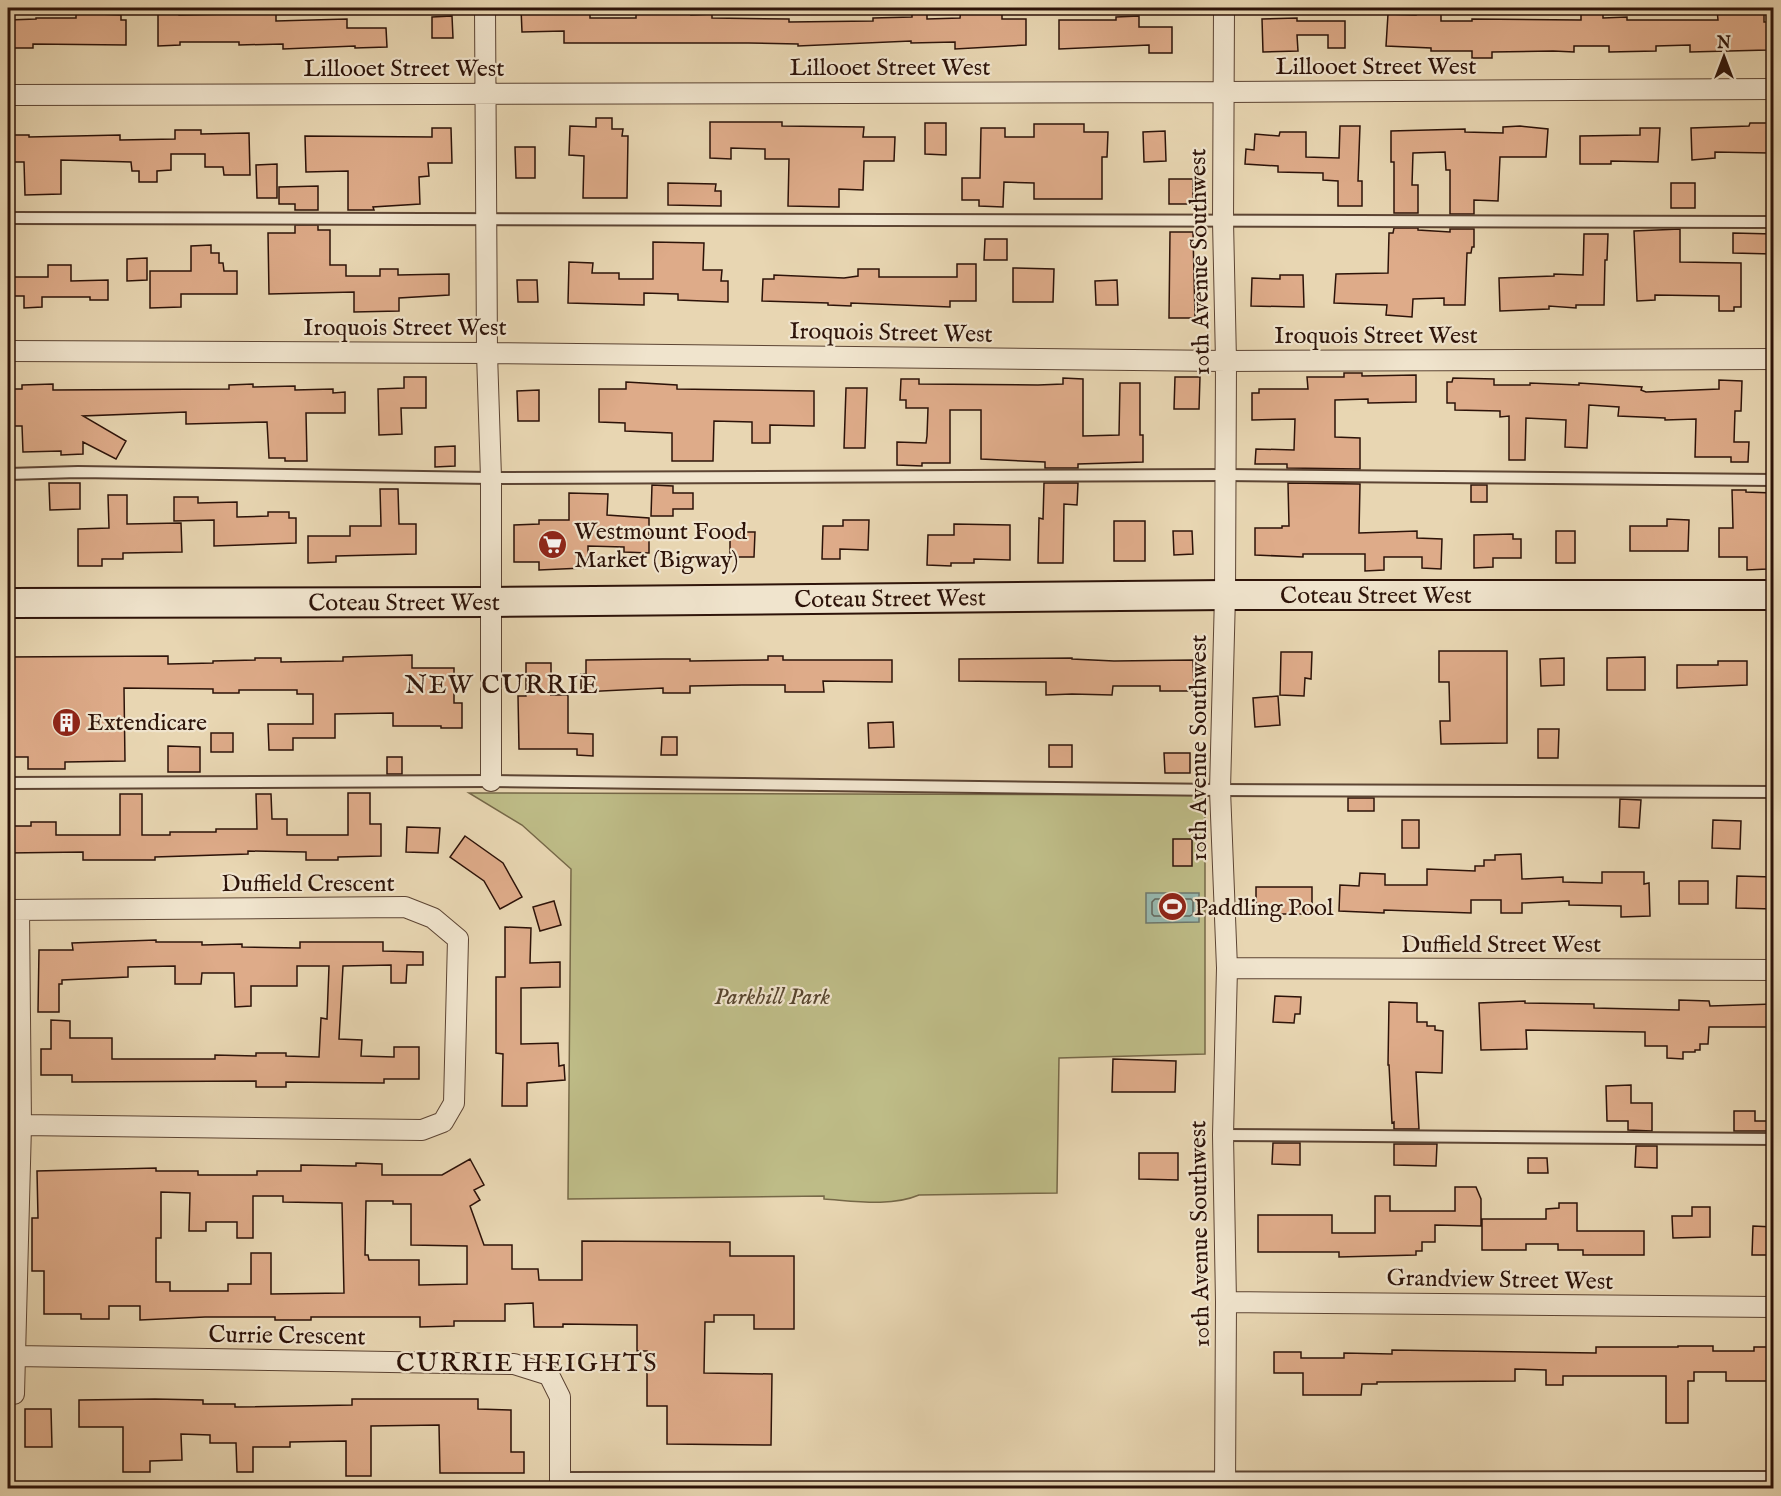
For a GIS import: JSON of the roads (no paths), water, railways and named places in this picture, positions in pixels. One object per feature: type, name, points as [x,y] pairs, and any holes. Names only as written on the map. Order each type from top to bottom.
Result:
[{"type":"street","points":[[486,8],[487,353],[491,478],[491,781]]},
{"type":"street","name":"10th Avenue Southwest","points":[[1224,8],[1225,595],[1220,790],[1227,968],[1223,1135],[1226,1302],[1225,1484]]},
{"type":"street","name":"Lillooet Street West","points":[[8,95],[1773,89]]},
{"type":"street","name":"Iroquois Street West","points":[[8,351],[487,353],[1226,361],[1773,359]]},
{"type":"street","name":"Coteau Street West","points":[[10,602],[490,602],[1225,595],[1773,595]]},
{"type":"street","name":"Duffield Crescent","points":[[13,910],[405,907],[433,918],[458,939],[454,1103],[443,1122],[422,1130],[21,1125]]},
{"type":"street","points":[[13,910],[21,1125],[12,1297],[14,1394]]},
{"type":"street","name":"Duffield Street West","points":[[1227,968],[1773,970]]},
{"type":"street","name":"Grandview Street West","points":[[1226,1302],[1773,1307]]},
{"type":"street","name":"Currie Crescent","points":[[15,1356],[514,1364],[549,1375],[560,1397],[560,1483]]},
{"type":"lane","points":[[8,218],[487,216],[1223,222],[1773,222]]},
{"type":"lane","points":[[8,474],[78,472],[491,478],[1225,475],[1773,480]]},
{"type":"lane","points":[[8,783],[491,781],[1220,790],[1773,792]]},
{"type":"lane","points":[[1223,1135],[1773,1138]]},
{"type":"lane","points":[[560,1483],[1225,1484],[1773,1477]]},
{"type":"water","name":"Paddling Pool","points":[[1146,893],[1199,893],[1199,922],[1146,923]]},
{"type":"place","name":"Westmount Food Market (Bigway)","points":[[553,545]]},
{"type":"place","name":"Extendicare","points":[[66,722]]},
{"type":"place","name":"Paddling Pool","points":[[1173,907]]},
{"type":"district","name":"NEW CURRIE","points":[[502,684]]},
{"type":"district","name":"CURRIE HEIGHTS","points":[[527,1362]]},
{"type":"park label","name":"Parkhill Park","points":[[772,996]]}]
